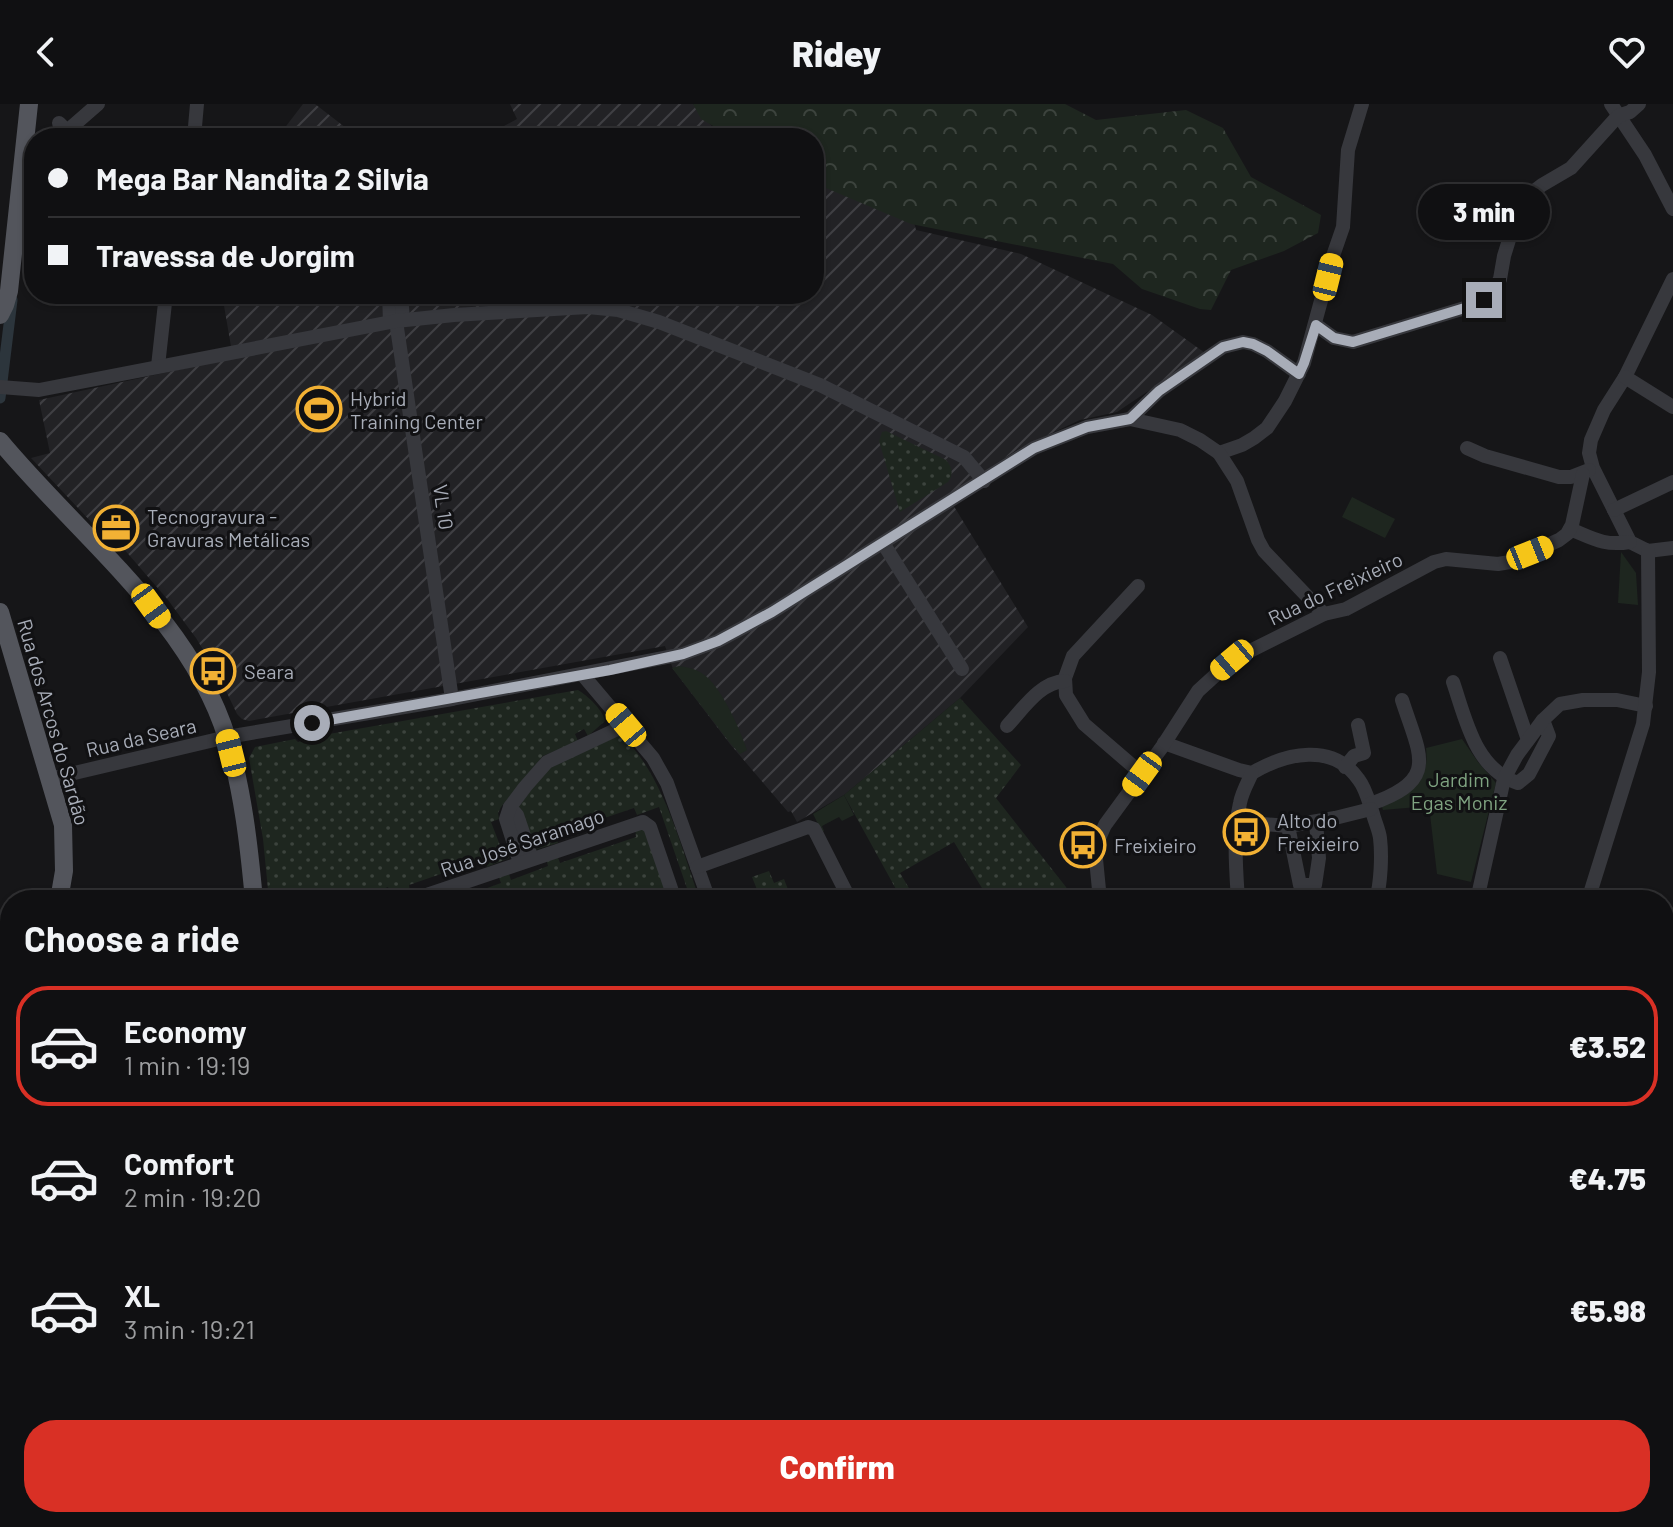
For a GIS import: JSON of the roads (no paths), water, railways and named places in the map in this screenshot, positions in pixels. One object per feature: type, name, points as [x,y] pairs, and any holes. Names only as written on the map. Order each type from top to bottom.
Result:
[{"type":"main road","points":[[26,128],[29,104]]},
{"type":"main road","points":[[0,315],[9,291],[24,151]]},
{"type":"main road","points":[[0,441],[151,606],[202,681],[220,717],[239,786],[253,890]]},
{"type":"main road","name":"Rua dos Arcos do Sardão","points":[[0,614],[63,825],[65,844],[61,890]]},
{"type":"street","points":[[70,128],[98,104]]},
{"type":"street","points":[[193,128],[197,104]]},
{"type":"street","points":[[1219,453],[1242,445],[1267,428],[1304,363],[1343,227],[1348,150],[1362,104]]},
{"type":"street","points":[[1614,110],[1630,112],[1639,104]]},
{"type":"street","points":[[1316,325],[1334,338],[1353,342],[1484,300],[1494,291],[1500,279],[1521,201],[1571,168],[1614,110]]},
{"type":"street","points":[[1614,110],[1645,155],[1673,209]]},
{"type":"street","points":[[59,123],[64,128]]},
{"type":"street","points":[[1673,279],[1591,440],[1588,471],[1570,529],[1602,543],[1630,542],[1648,551],[1673,548]]},
{"type":"street","points":[[158,366],[165,304]]},
{"type":"street","points":[[392,304],[396,321]]},
{"type":"street","points":[[396,321],[399,304]]},
{"type":"street","points":[[0,387],[39,390],[396,321],[588,307],[618,310],[659,322],[820,385],[964,457],[984,481]]},
{"type":"street","name":"VL 10","points":[[396,321],[452,699]]},
{"type":"street","points":[[1130,419],[1159,391],[1223,347],[1243,342],[1253,344],[1299,374]]},
{"type":"street","points":[[1625,377],[1673,407]]},
{"type":"street","name":"Rua da Seara","points":[[49,779],[227,737],[452,699],[683,654],[718,641],[772,612],[1034,448],[1087,427],[1130,419],[1180,430],[1219,453],[1237,481],[1264,551],[1324,614]]},
{"type":"street","points":[[1467,448],[1559,477],[1571,477],[1588,471]]},
{"type":"street","points":[[1588,471],[1614,510],[1630,542]]},
{"type":"street","points":[[1614,510],[1673,482]]},
{"type":"street","name":"Rua do Freixieiro","points":[[1099,890],[1097,843],[1105,825],[1198,691],[1232,660],[1324,614],[1346,609],[1434,562],[1446,559],[1498,564],[1510,562],[1559,540],[1570,529]]},
{"type":"street","points":[[883,543],[962,669]]},
{"type":"street","points":[[1591,890],[1643,724],[1649,658],[1648,551]]},
{"type":"street","points":[[1138,586],[1073,656],[1065,681],[1066,695],[1084,724],[1142,774]]},
{"type":"street","points":[[1500,658],[1528,740]]},
{"type":"street","points":[[582,674],[653,758],[667,783],[705,890]]},
{"type":"street","points":[[1007,726],[1045,688],[1065,681]]},
{"type":"street","points":[[1453,682],[1474,742],[1487,763],[1504,779],[1518,783],[1529,774],[1549,736],[1543,720]]},
{"type":"street","points":[[1237,822],[1288,826],[1316,822],[1370,806],[1407,787],[1420,769],[1421,758],[1402,700]]},
{"type":"street","points":[[1479,890],[1504,779],[1543,720],[1560,704],[1583,700],[1617,700],[1646,706]]},
{"type":"street","points":[[526,861],[517,815],[510,807],[547,762],[626,725]]},
{"type":"street","points":[[1345,767],[1354,756],[1364,753],[1358,725]]},
{"type":"street","points":[[1164,743],[1252,773]]},
{"type":"street","points":[[1237,890],[1237,822],[1240,800],[1252,773],[1266,764],[1303,754],[1327,756],[1358,778],[1380,837],[1379,890]]},
{"type":"street","points":[[1288,826],[1300,885],[1315,885],[1319,858],[1316,822]]},
{"type":"street","name":"Rua José Saramago","points":[[441,890],[645,823],[650,827],[672,890]]},
{"type":"street","points":[[697,867],[808,827],[814,829],[845,890]]},
{"type":"waterway","points":[[0,398],[12,300]]},
{"type":"place","name":"Hybrid Training Center","points":[[319,409]]},
{"type":"place","name":"Tecnogravura - Gravuras Metálicas","points":[[116,528]]},
{"type":"place","name":"Seara","points":[[213,671]]},
{"type":"place","name":"Alto do Freixieiro","points":[[1246,832]]},
{"type":"place","name":"Freixieiro","points":[[1083,845]]},
{"type":"park label","name":"Jardim Egas Moniz","points":[[1459,790]]}]
